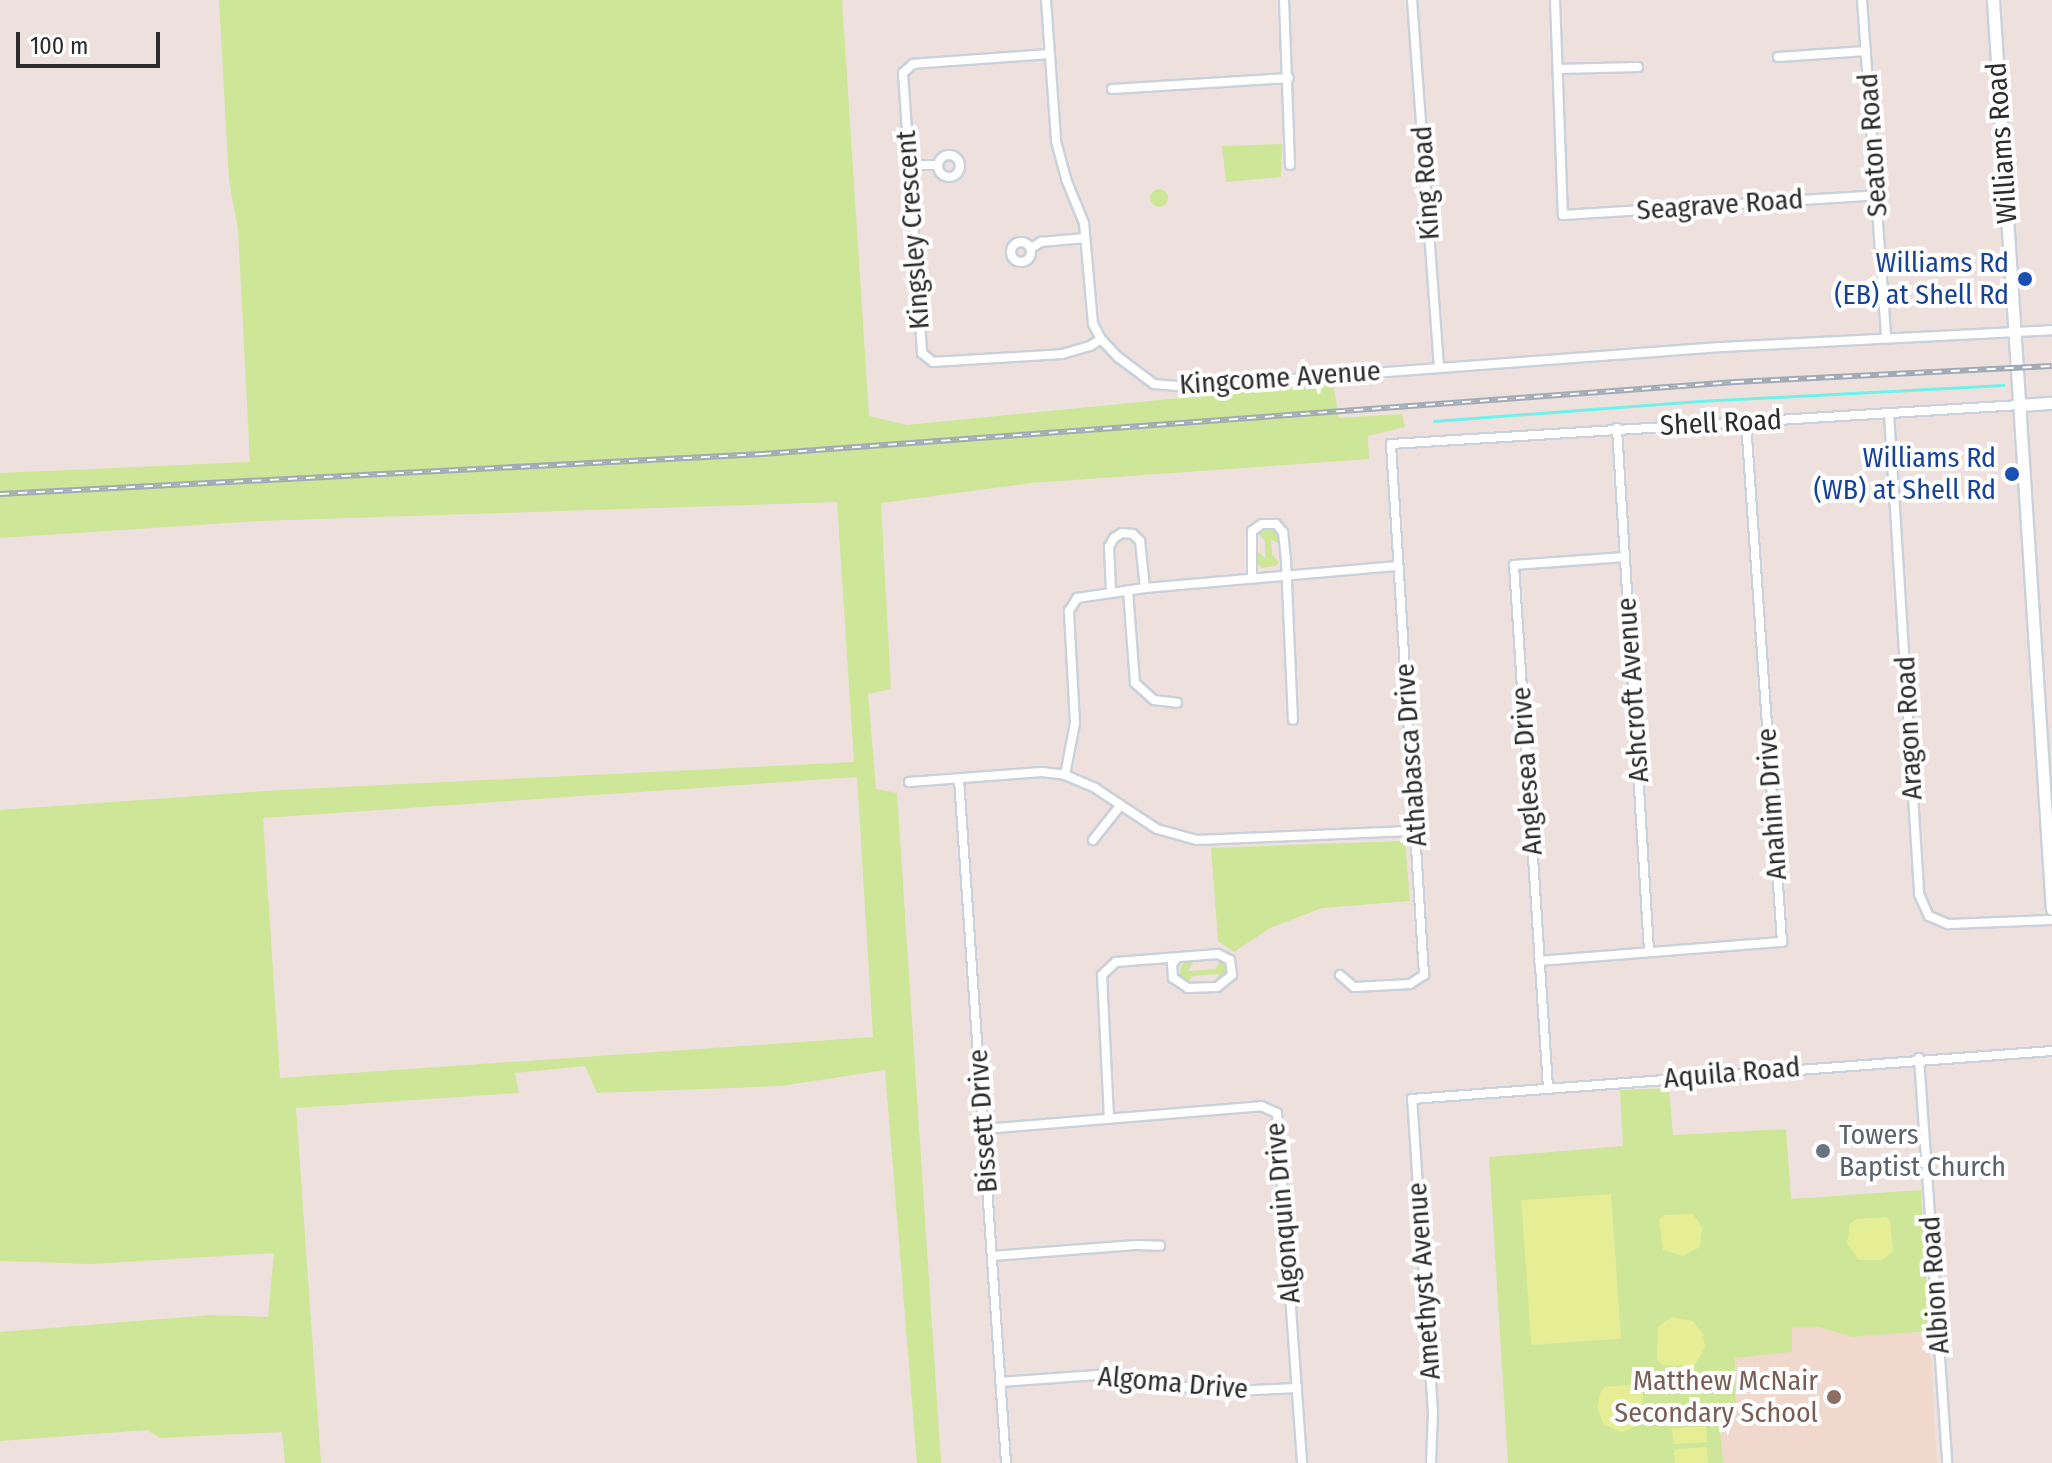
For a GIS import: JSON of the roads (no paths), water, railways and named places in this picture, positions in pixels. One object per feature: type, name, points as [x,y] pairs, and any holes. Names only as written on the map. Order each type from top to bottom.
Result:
[{"type":"street","points":[[1046,0],[1056,141],[1066,179],[1079,206],[1085,238],[1090,305],[1101,339]]},
{"type":"street","points":[[1284,0],[1290,165]]},
{"type":"street","name":"King Road","points":[[1412,0],[1439,366]]},
{"type":"street","points":[[1555,0],[1558,69],[1638,67]]},
{"type":"street","name":"Seaton Road","points":[[1862,0],[1886,337]]},
{"type":"street","name":"Williams Road","points":[[1993,0],[2052,909]]},
{"type":"street","points":[[1778,57],[1866,51]]},
{"type":"street","name":"Kingsley Crescent","points":[[1050,54],[924,63],[906,68],[902,82],[921,346],[926,359],[945,362],[1076,352],[1101,339]]},
{"type":"street","name":"Seagrave Road","points":[[1558,69],[1558,151],[1563,215],[1877,195]]},
{"type":"street","points":[[1112,89],[1289,78]]},
{"type":"street","points":[[909,165],[938,165]]},
{"type":"street","points":[[1031,248],[1041,242],[1085,238]]},
{"type":"street","points":[[1439,366],[1886,337],[2052,330]]},
{"type":"street","name":"Kingcome Avenue","points":[[1101,339],[1137,373],[1168,387],[1439,366]]},
{"type":"street","name":"Shell Road","points":[[1391,444],[2052,403]]},
{"type":"street","name":"Aragon Road","points":[[1889,414],[1919,894],[1929,916],[1948,924],[2052,920]]},
{"type":"street","name":"Anahim Drive","points":[[1539,961],[1782,942],[1746,422]]},
{"type":"street","name":"Ashcroft Avenue","points":[[1617,428],[1649,951]]},
{"type":"street","name":"Athabasca Drive","points":[[1340,975],[1354,987],[1410,984],[1422,979],[1416,831],[1391,444]]},
{"type":"street","points":[[1252,577],[1250,538],[1255,527],[1266,523],[1276,524],[1283,532],[1293,720]]},
{"type":"street","points":[[1111,591],[1109,547],[1114,538],[1122,533],[1133,534],[1140,541],[1145,588]]},
{"type":"street","name":"Anglesea Drive","points":[[1548,1088],[1514,565],[1625,557]]},
{"type":"street","points":[[1065,775],[1075,723],[1069,611],[1074,601],[1083,595],[1252,577],[1398,566]]},
{"type":"street","points":[[1128,590],[1135,683],[1154,700],[1177,703]]},
{"type":"street","points":[[909,782],[1042,772],[1065,775],[1095,788],[1157,829],[1197,840],[1416,831]]},
{"type":"street","name":"Bissett Drive","points":[[959,779],[1006,1463]]},
{"type":"street","points":[[1093,840],[1120,806]]},
{"type":"street","points":[[1109,1118],[1102,975],[1116,962],[1221,955],[1232,964],[1232,975],[1217,987],[1188,988],[1173,978],[1172,964],[1177,958]]},
{"type":"street","name":"Aquila Road","points":[[1412,1099],[1919,1058],[2052,1051]]},
{"type":"street","name":"Albion Road","points":[[1919,1058],[1947,1463]]},
{"type":"street","name":"Amethyst Avenue","points":[[1412,1099],[1433,1413],[1431,1463]]},
{"type":"street","name":"Algonquin Drive","points":[[984,1129],[1261,1106],[1277,1113],[1302,1463]]},
{"type":"street","points":[[992,1256],[1136,1245],[1160,1246]]},
{"type":"street","name":"Algoma Drive","points":[[1000,1382],[1111,1374],[1213,1392],[1297,1388]]},
{"type":"waterway","points":[[1434,421],[1699,401],[2004,385]]},
{"type":"railway","points":[[0,494],[762,454],[1735,382],[2052,366]]},
{"type":"place","name":"Williams Rd (EB) at Shell Rd","points":[[2025,279]]},
{"type":"place","name":"Williams Rd (WB) at Shell Rd","points":[[2012,474]]},
{"type":"place","name":"Towers Baptist Church","points":[[1823,1151]]},
{"type":"place","name":"Matthew McNair Secondary School","points":[[1834,1397]]}]
